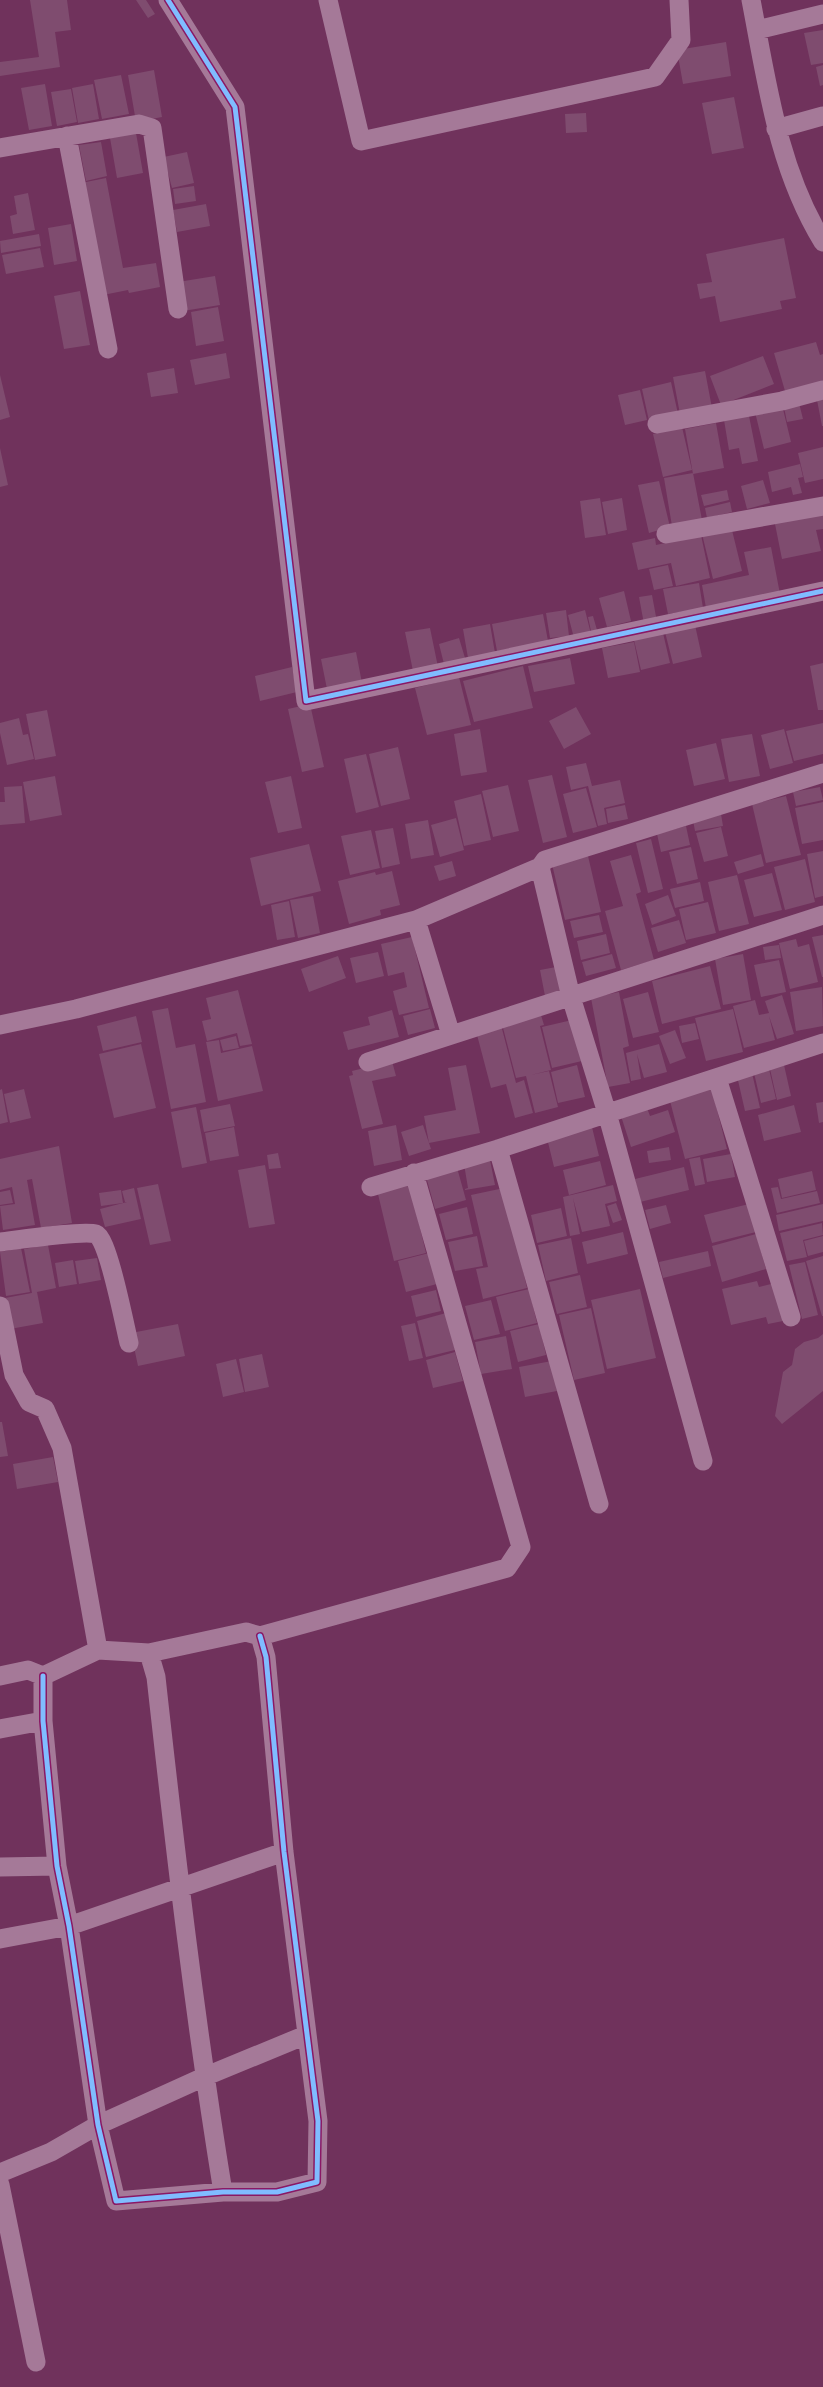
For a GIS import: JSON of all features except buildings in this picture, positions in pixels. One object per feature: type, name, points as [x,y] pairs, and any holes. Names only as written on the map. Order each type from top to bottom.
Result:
[{"type":"street","points":[[168,0],[236,108],[306,701],[823,591]]},
{"type":"street","points":[[328,0],[361,141],[655,77],[682,40],[679,0]]},
{"type":"street","points":[[751,0],[776,129],[806,214],[823,242]]},
{"type":"street","points":[[757,30],[823,14]]},
{"type":"street","points":[[776,129],[823,116]]},
{"type":"street","points":[[0,148],[139,124],[152,128],[178,309]]},
{"type":"street","points":[[68,136],[108,349]]},
{"type":"street","points":[[656,424],[782,401],[823,390]]},
{"type":"street","points":[[666,534],[823,506]]},
{"type":"street","points":[[0,1024],[76,1009],[416,920],[540,867],[544,860],[823,773]]},
{"type":"street","points":[[540,867],[570,997],[607,1113],[703,1461]]},
{"type":"street","points":[[368,1062],[823,915]]},
{"type":"street","points":[[416,920],[451,1035]]},
{"type":"street","points":[[371,1187],[498,1149],[823,1043]]},
{"type":"street","points":[[717,1078],[790,1317]]},
{"type":"street","points":[[498,1149],[599,1504]]},
{"type":"street","points":[[0,1676],[28,1670],[43,1676],[98,1650],[149,1653],[246,1632],[260,1636],[507,1568],[521,1547],[414,1173]]},
{"type":"street","points":[[0,1242],[77,1234],[96,1234],[102,1237],[108,1254],[129,1343]]},
{"type":"street","points":[[0,1306],[14,1375],[29,1402],[45,1409],[62,1448],[98,1650]]},
{"type":"street","points":[[43,1676],[43,1722],[56,1866],[69,1926],[98,2125],[116,2201],[223,2192],[277,2192],[317,2182],[318,2121],[284,1852],[266,1657],[260,1636]]},
{"type":"street","points":[[149,1653],[156,1677],[179,1889],[204,2077],[223,2192]]},
{"type":"street","points":[[0,1729],[43,1722]]},
{"type":"street","points":[[0,1939],[69,1926],[284,1852]]},
{"type":"street","points":[[0,1867],[56,1866]]},
{"type":"street","points":[[0,2173],[51,2152],[98,2125],[204,2077],[306,2035]]},
{"type":"street","points":[[0,2185],[36,2362]]},
{"type":"cycle path","points":[[168,0],[235,107],[306,701],[823,591]]},
{"type":"cycle path","points":[[43,1676],[43,1721],[57,1866],[69,1926],[98,2125],[116,2201],[223,2192],[277,2192],[317,2182],[318,2121],[284,1852],[266,1657],[260,1636]]}]
